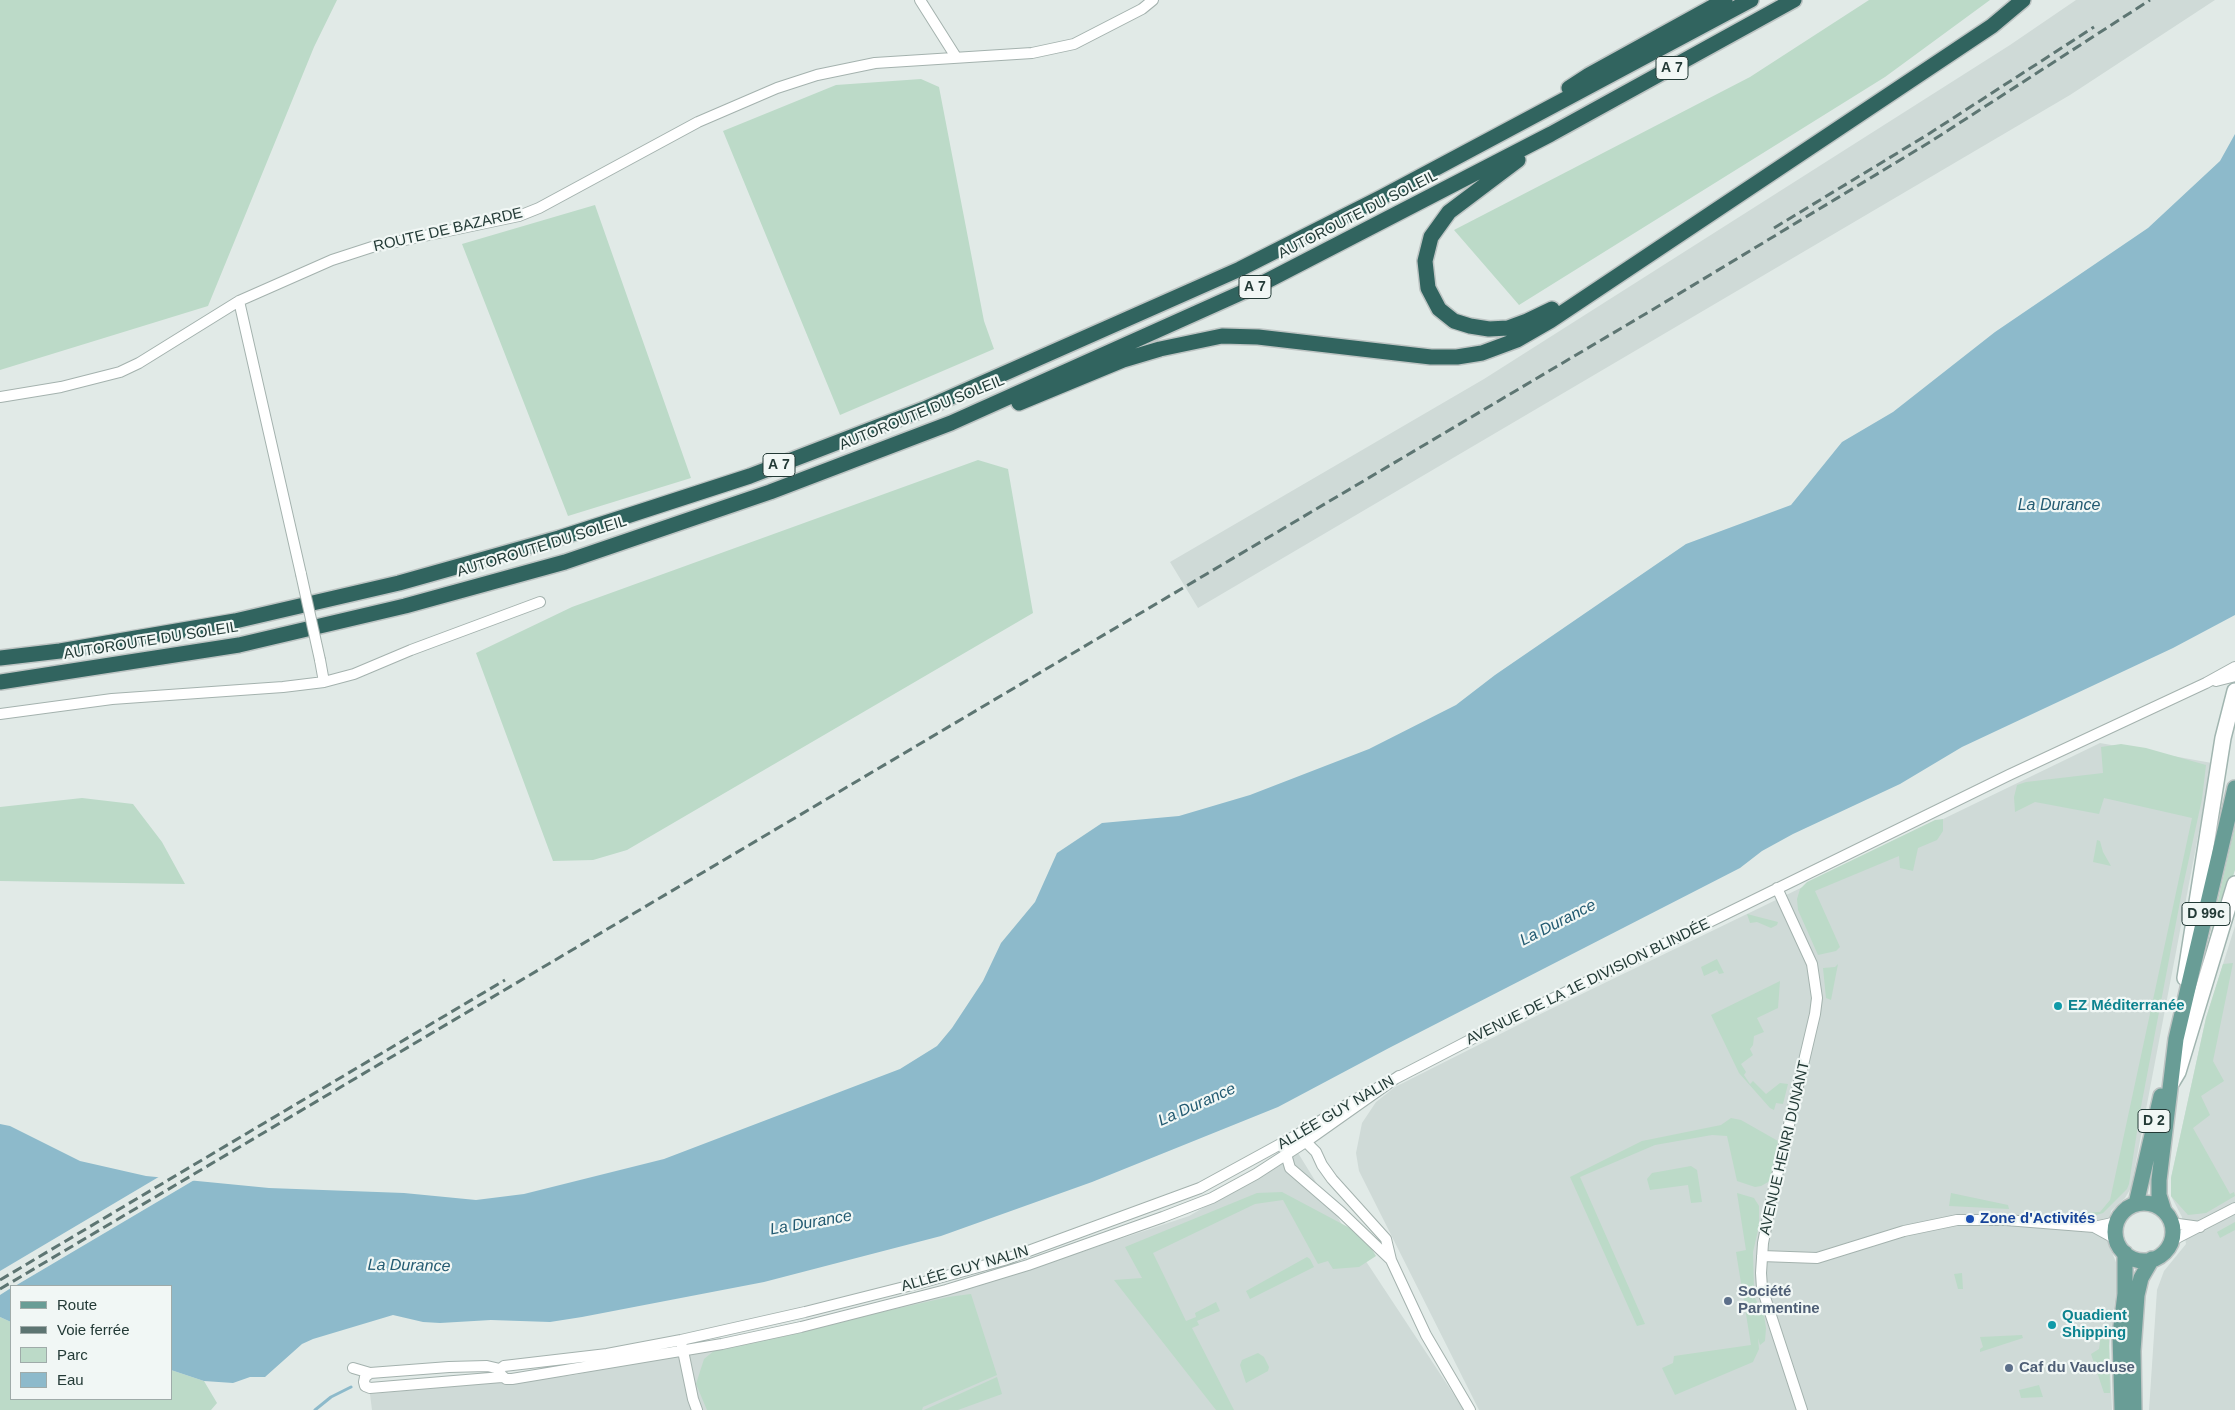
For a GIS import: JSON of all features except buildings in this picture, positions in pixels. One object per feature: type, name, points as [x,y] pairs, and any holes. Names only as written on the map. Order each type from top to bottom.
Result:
[{"type":"highway","points":[[1510,129],[1589,75],[1725,0]]},
{"type":"highway","name":"AUTOROUTE DU SOLEIL","points":[[0,658],[60,651],[236,621],[399,583],[559,538],[750,476],[924,409],[1240,269],[1510,129],[1751,0]]},
{"type":"highway","name":"AUTOROUTE DU SOLEIL","points":[[0,682],[239,645],[405,606],[565,562],[770,492],[951,423],[1262,283],[1551,134],[1794,0]]},
{"type":"highway","points":[[1551,134],[1449,212],[1431,237],[1425,261],[1428,288],[1438,309],[1454,321],[1489,330],[1508,328],[1546,313],[1979,24],[2010,0]]},
{"type":"highway","points":[[951,423],[1000,411],[1123,360],[1160,349],[1222,336],[1258,337],[1431,357],[1457,357],[1482,353],[1517,340],[1550,321],[1992,26],[2023,0]]},
{"type":"main road","name":"D 2","points":[[2136,1204],[2153,1124],[2176,1039],[2188,950],[2223,738],[2235,691]]},
{"type":"main road","name":"D 99c","points":[[2170,1085],[2176,1039],[2235,788]]},
{"type":"main road","name":"D 2","points":[[2168,1217],[2160,1195],[2159,1180],[2170,1085],[2178,1072],[2235,884]]},
{"type":"main road","points":[[2134,1410],[2133,1352],[2140,1278],[2152,1260],[2164,1253],[2171,1241],[2168,1217],[2156,1205],[2136,1204],[2128,1208],[2117,1222],[2116,1239],[2125,1253],[2133,1258],[2152,1260]]},
{"type":"main road","points":[[2122,1410],[2120,1334],[2125,1294],[2125,1253]]},
{"type":"street","points":[[920,0],[956,57]]},
{"type":"street","name":"ROUTE DE BAZARDE","points":[[0,397],[61,387],[120,372],[139,363],[238,301],[305,270],[340,257],[372,247],[519,216],[539,208],[698,122],[777,88],[817,75],[856,66],[956,57],[1032,53],[1074,44],[1142,9],[1153,0]]},
{"type":"street","points":[[238,301],[324,682]]},
{"type":"street","points":[[0,714],[112,699],[283,687],[324,682],[354,674],[428,643],[540,602]]},
{"type":"street","points":[[2206,683],[2235,667]]},
{"type":"street","points":[[2206,683],[2235,676]]},
{"type":"street","name":"AVENUE DE LA 1E DIVISION BLINDÉE","points":[[1399,1076],[1504,1022],[2009,774],[2206,683]]},
{"type":"street","name":"AVENUE HENRI DUNANT","points":[[1777,888],[1808,953],[1812,964],[1817,998],[1810,1039],[1772,1197],[1762,1256],[1762,1288],[1802,1410]]},
{"type":"street","name":"ALLÉE GUY NALIN","points":[[353,1368],[370,1373],[486,1366],[512,1379],[683,1351],[811,1325],[946,1290],[1028,1265],[1212,1198],[1264,1169],[1307,1141],[1399,1076]]},
{"type":"street","name":"ALLÉE GUY NALIN","points":[[501,1373],[504,1366],[607,1354],[681,1340],[805,1312],[1004,1260],[1200,1188],[1293,1138],[1358,1098],[1399,1076]]},
{"type":"street","points":[[1316,1152],[1323,1130]]},
{"type":"street","points":[[1391,1260],[1341,1212],[1290,1168],[1286,1154],[1293,1138],[1307,1141],[1332,1179],[1386,1239],[1391,1260],[1426,1335],[1470,1410]]},
{"type":"street","points":[[1264,1169],[1290,1168]]},
{"type":"street","points":[[2171,1241],[2235,1208]]},
{"type":"street","points":[[2168,1217],[2200,1227]]},
{"type":"street","points":[[1762,1256],[1817,1258],[1904,1230],[1957,1220],[2006,1220],[2094,1227],[2117,1222]]},
{"type":"street","points":[[2094,1227],[2116,1239]]},
{"type":"street","points":[[681,1340],[697,1410]]},
{"type":"shaded area","points":[[2076,0],[2215,0],[2070,95],[1198,608],[1170,562],[1484,379],[2010,45]]},
{"type":"shaded area","points":[[2100,743],[2212,763],[2131,1188],[2125,1198],[2111,1211],[2108,1242],[2119,1270],[2109,1346],[2112,1410],[1479,1410],[1359,1171],[1356,1153],[1362,1123],[1376,1102],[1395,1087],[1524,1022]]},
{"type":"shaded area","points":[[2235,926],[2235,1410],[2149,1410],[2157,1290],[2164,1271],[2186,1244],[2182,1217],[2171,1196],[2171,1178],[2206,1018]]},
{"type":"shaded area","points":[[1298,1153],[1348,1234],[1464,1410],[372,1410],[370,1394],[575,1375],[826,1315],[1006,1277],[1189,1216]]},
{"type":"green space","points":[[0,0],[337,0],[314,47],[208,306],[0,370]]},
{"type":"green space","points":[[1869,0],[1990,0],[1885,77],[1519,305],[1454,230],[1750,77]]},
{"type":"green space","points":[[921,79],[939,87],[984,321],[994,349],[840,415],[723,131],[836,85]]},
{"type":"green space","points":[[595,205],[691,478],[568,516],[462,244]]},
{"type":"green space","points":[[978,460],[1008,469],[1033,613],[627,850],[593,860],[553,861],[476,653],[572,607]]},
{"type":"green space","points":[[2121,744],[2146,748],[2206,765],[2202,799],[2183,886],[2140,1112],[2129,1184],[2127,1189],[2103,1213],[2090,1217],[2057,1214],[2100,1212],[2110,1200],[2192,818],[2104,798],[2099,814],[2035,802],[2015,812],[2014,797],[2017,785],[2026,782],[2103,773],[2101,747]]},
{"type":"green space","points":[[82,798],[133,804],[162,842],[185,884],[0,881],[0,807]]},
{"type":"green space","points":[[1943,819],[1943,831],[1937,840],[1918,848],[1913,871],[1900,868],[1899,856],[1815,891],[1840,947],[1836,951],[1818,955],[1798,910],[1797,899],[1800,889],[1807,882],[1935,820]]},
{"type":"green space","points":[[2235,826],[2235,870],[2200,981],[2225,869]]},
{"type":"green space","points":[[2097,840],[2100,841],[2103,852],[2111,866],[2093,862]]},
{"type":"green space","points":[[1747,914],[1778,922],[1777,925],[1771,928],[1757,922],[1750,923]]},
{"type":"green space","points":[[1717,959],[1724,973],[1719,974],[1717,970],[1704,976],[1701,967]]},
{"type":"green space","points":[[2233,963],[2213,1061],[2224,1081],[2201,1096],[2210,1115],[2193,1128],[2230,1194],[2234,1192],[2235,1196],[2206,1213],[2188,1215],[2171,1196],[2171,1178],[2206,1018],[2223,964]]},
{"type":"green space","points":[[1838,964],[1831,1000],[1826,998],[1823,968],[1835,967]]},
{"type":"green space","points":[[1780,981],[1778,1008],[1757,1018],[1764,1032],[1754,1036],[1753,1045],[1750,1049],[1753,1055],[1741,1064],[1746,1072],[1744,1075],[1750,1084],[1753,1081],[1766,1094],[1780,1083],[1788,1084],[1783,1104],[1776,1103],[1774,1110],[1770,1108],[1739,1073],[1711,1015]]},
{"type":"green space","points":[[1731,1118],[1741,1120],[1778,1141],[1770,1181],[1761,1186],[1755,1187],[1737,1181],[1727,1136],[1712,1135],[1655,1145],[1580,1177],[1645,1324],[1637,1326],[1570,1177],[1642,1141],[1721,1125]]},
{"type":"green space","points":[[1691,1166],[1697,1170],[1702,1202],[1691,1203],[1688,1185],[1650,1190],[1647,1179],[1652,1173]]},
{"type":"green space","points":[[1282,1192],[1363,1235],[1376,1256],[1359,1267],[1333,1269],[1328,1261],[1318,1264],[1283,1200],[1255,1204],[1153,1253],[1186,1321],[1196,1317],[1195,1313],[1216,1302],[1220,1311],[1197,1321],[1199,1325],[1192,1328],[1234,1410],[1216,1410],[1114,1280],[1142,1278],[1125,1247],[1257,1193]]},
{"type":"green space","points":[[1737,1193],[1754,1198],[1759,1206],[1759,1226],[1753,1252],[1754,1288],[1755,1298],[1764,1315],[1765,1341],[1760,1345],[1758,1338],[1759,1349],[1753,1362],[1675,1395],[1662,1368],[1673,1363],[1674,1356],[1751,1345],[1736,1252],[1746,1250]]},
{"type":"green space","points":[[1951,1193],[2008,1205],[2009,1209],[1949,1206]]},
{"type":"green space","points":[[2235,1222],[2235,1230],[2220,1238],[2217,1232]]},
{"type":"green space","points":[[1307,1257],[1314,1267],[1250,1299],[1246,1291]]},
{"type":"green space","points":[[1962,1273],[1963,1289],[1958,1289],[1954,1274]]},
{"type":"green space","points":[[971,1294],[997,1375],[923,1407],[922,1410],[707,1410],[696,1384],[704,1359],[715,1350],[948,1297]]},
{"type":"green space","points":[[0,1317],[10,1322],[10,1400],[172,1400],[172,1370],[204,1381],[217,1403],[211,1410],[0,1410]]},
{"type":"green space","points":[[2109,1333],[2110,1393],[2104,1393],[2091,1354],[2099,1349],[2101,1335]]},
{"type":"green space","points":[[2022,1335],[2023,1338],[1980,1352],[1980,1349],[1983,1347],[1980,1337]]},
{"type":"green space","points":[[1258,1353],[1264,1357],[1269,1367],[1268,1371],[1246,1383],[1240,1365],[1242,1360]]},
{"type":"green space","points":[[997,1377],[1002,1394],[958,1410],[924,1410]]},
{"type":"green space","points":[[2039,1385],[2043,1397],[2021,1398],[2019,1390]]},
{"type":"water","name":"La Durance","points":[[2235,134],[2235,615],[2173,648],[1962,747],[1900,784],[1793,834],[1762,851],[1740,868],[1278,1107],[1092,1182],[941,1236],[764,1282],[550,1322],[491,1320],[440,1323],[423,1322],[393,1315],[313,1339],[302,1344],[265,1377],[250,1377],[233,1383],[204,1381],[172,1370],[172,1285],[10,1285],[10,1322],[0,1317],[0,1124],[10,1126],[80,1161],[146,1176],[269,1188],[404,1193],[476,1200],[524,1194],[664,1159],[900,1069],[937,1046],[952,1028],[983,981],[1001,943],[1035,902],[1057,853],[1102,823],[1179,816],[1250,795],[1369,749],[1456,705],[1495,675],[1686,544],[1791,505],[1842,442],[1893,412],[1995,332],[2148,228],[2220,161]]},
{"type":"pier","points":[[162,1175],[196,1179],[17,1285],[10,1285],[10,1289],[0,1295],[0,1271]]},
{"type":"waterway","points":[[315,1410],[331,1397],[351,1387]]},
{"type":"railway","points":[[0,1289],[1652,310],[1930,142],[2150,0]]},
{"type":"railway","points":[[1774,228],[1927,135],[2094,27]]},
{"type":"railway","points":[[0,1280],[505,980]]},
{"type":"place","name":"EZ Méditerranée","points":[[2058,1006]]},
{"type":"place","name":"Zone d'Activités","points":[[1970,1219]]},
{"type":"place","name":"Société Parmentine","points":[[1728,1301]]},
{"type":"place","name":"Quadient Shipping","points":[[2052,1325]]},
{"type":"place","name":"Caf du Vaucluse","points":[[2009,1368]]}]
